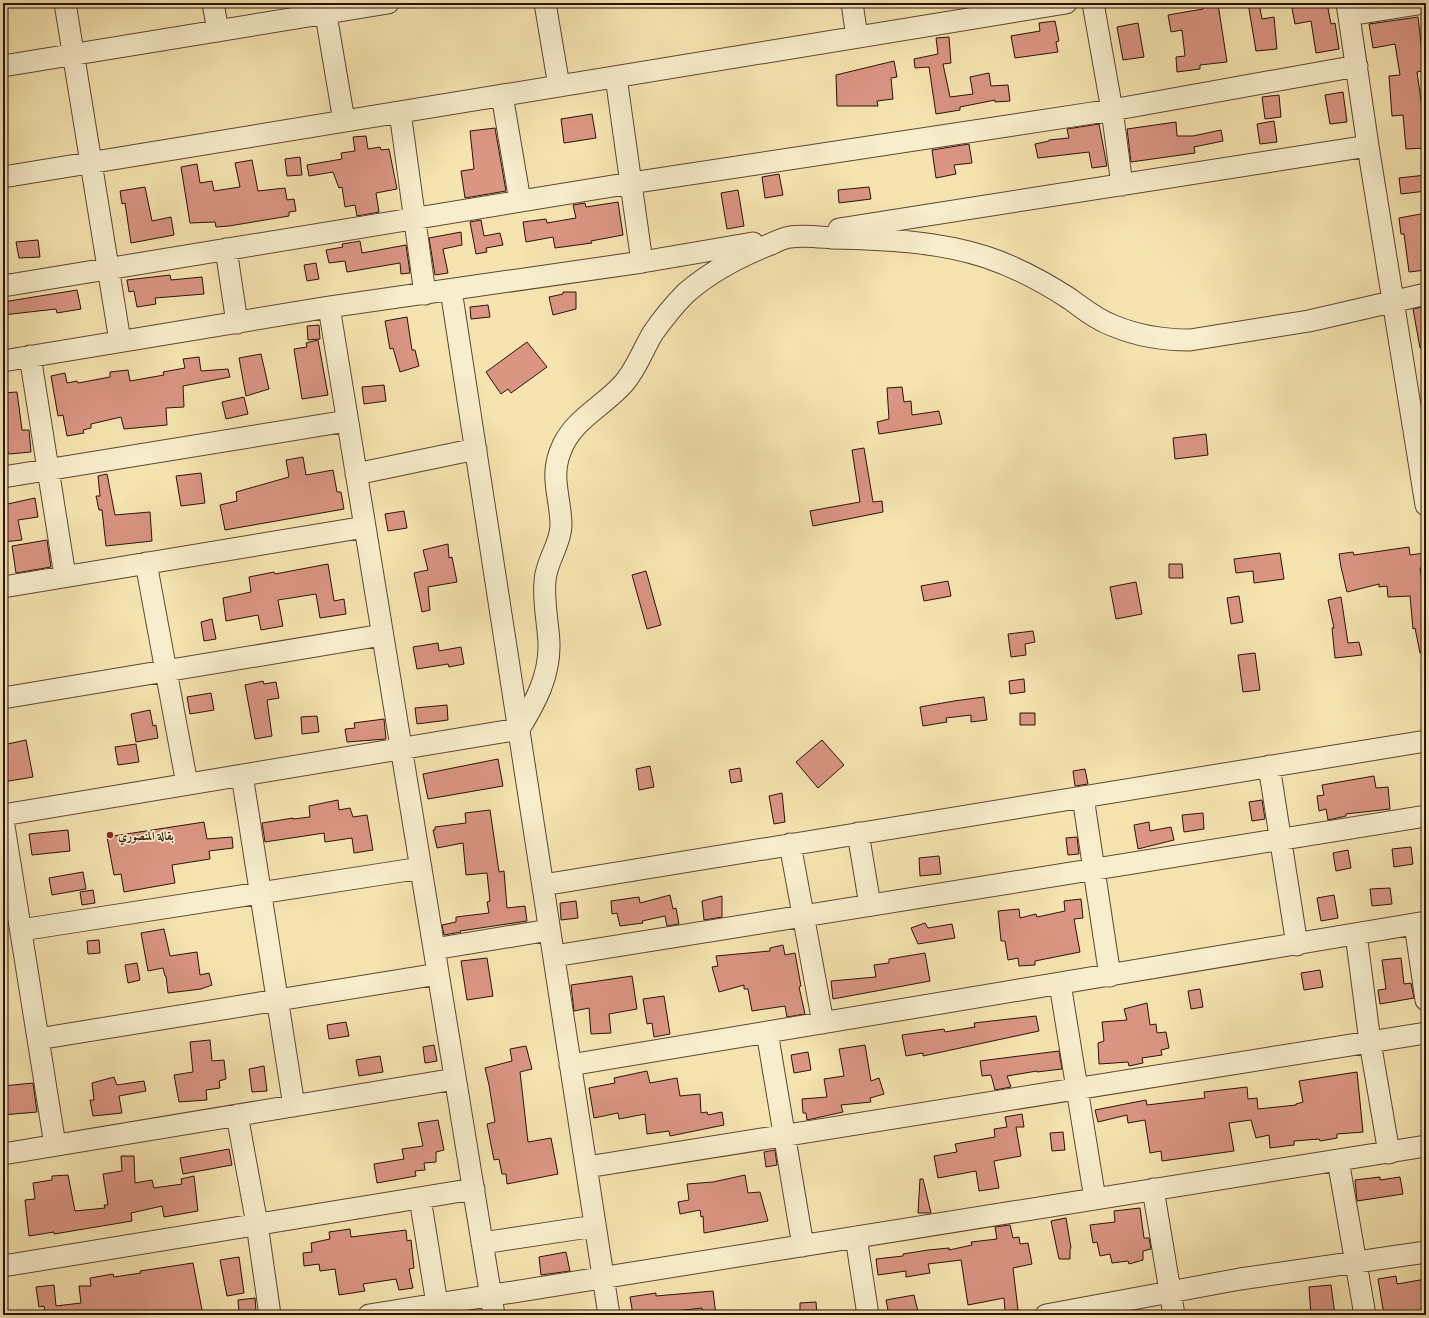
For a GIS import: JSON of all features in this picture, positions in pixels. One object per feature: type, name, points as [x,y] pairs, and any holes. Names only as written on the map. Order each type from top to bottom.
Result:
[{"type":"street","points":[[65,3],[120,341]]},
{"type":"street","points":[[213,3],[218,31]]},
{"type":"street","points":[[3,66],[218,31],[325,8],[388,3]]},
{"type":"street","points":[[545,3],[559,86]]},
{"type":"street","points":[[852,3],[857,37]]},
{"type":"street","points":[[3,177],[1066,3]]},
{"type":"street","points":[[1093,3],[1112,110],[1122,185]]},
{"type":"street","points":[[1424,3],[1348,9],[1393,301],[1422,451],[1426,505]]},
{"type":"street","points":[[325,8],[344,121]]},
{"type":"street","points":[[3,286],[631,183],[1112,110],[1357,66]]},
{"type":"street","points":[[616,76],[642,262]]},
{"type":"street","points":[[502,95],[520,201]]},
{"type":"street","points":[[400,112],[425,294]]},
{"type":"street","points":[[3,361],[328,307],[642,262],[789,237],[1368,146]]},
{"type":"street","points":[[3,815],[519,730],[536,702],[546,674],[549,644],[545,609],[544,579],[548,563],[560,536],[561,524],[555,487],[555,467],[562,446],[571,432],[585,418],[607,401],[626,381],[654,331],[685,294],[739,256],[789,237],[855,238],[912,242],[986,257],[1032,276],[1090,314],[1114,326],[1147,336],[1170,340],[1190,340],[1309,320],[1426,294]]},
{"type":"street","points":[[226,249],[237,323]]},
{"type":"street","points":[[451,290],[570,1065],[588,1168],[595,1226],[609,1315]]},
{"type":"street","points":[[328,307],[493,1305]]},
{"type":"street","points":[[30,356],[65,576]]},
{"type":"street","points":[[3,477],[347,421]]},
{"type":"street","points":[[356,474],[476,449]]},
{"type":"street","points":[[3,586],[365,527]]},
{"type":"street","points":[[146,563],[187,784]]},
{"type":"street","points":[[3,698],[382,635]]},
{"type":"street","points":[[543,885],[1426,741]]},
{"type":"street","points":[[1269,766],[1297,945]]},
{"type":"street","points":[[242,775],[294,1106]]},
{"type":"street","points":[[1083,797],[1110,976]]},
{"type":"street","points":[[554,956],[1426,816]]},
{"type":"street","points":[[3,820],[55,1145]]},
{"type":"street","points":[[858,833],[870,905]]},
{"type":"street","points":[[790,844],[822,1023]]},
{"type":"street","points":[[21,930],[421,868]]},
{"type":"street","points":[[570,1065],[1297,945],[1420,923],[1426,1000]]},
{"type":"street","points":[[434,949],[549,930]]},
{"type":"street","points":[[1356,934],[1370,1042],[1390,1153]]},
{"type":"street","points":[[38,1039],[438,974]]},
{"type":"street","points":[[1060,984],[1095,1199]]},
{"type":"street","points":[[767,1032],[803,1246]]},
{"type":"street","points":[[588,1168],[1426,1033]]},
{"type":"street","points":[[3,1154],[456,1079]]},
{"type":"street","points":[[237,1115],[257,1224],[270,1315]]},
{"type":"street","points":[[369,1315],[437,1304],[493,1305],[603,1278],[1153,1189],[1390,1153],[1426,1146]]},
{"type":"street","points":[[1338,1160],[1357,1262],[1365,1315]]},
{"type":"street","points":[[3,1266],[474,1189]]},
{"type":"street","points":[[1153,1189],[1174,1315]]},
{"type":"street","points":[[420,1198],[437,1304]]},
{"type":"street","points":[[482,1243],[595,1226]]},
{"type":"street","points":[[856,1238],[868,1315]]},
{"type":"street","points":[[1046,1315],[1240,1279],[1426,1252]]},
{"type":"building","points":[[1248,3],[1259,3],[1262,19],[1274,17],[1277,49],[1256,51]]},
{"type":"building","points":[[1291,3],[1327,3],[1331,24],[1335,23],[1339,49],[1316,53],[1311,21],[1295,24]]},
{"type":"building","points":[[1218,4],[1227,62],[1200,65],[1200,69],[1177,72],[1176,57],[1185,56],[1182,30],[1171,32],[1168,15],[1203,9],[1203,6]]},
{"type":"building","points":[[1418,17],[1422,51],[1426,50],[1426,70],[1417,72],[1426,136],[1426,148],[1406,149],[1403,115],[1392,116],[1389,76],[1400,75],[1395,44],[1373,48],[1369,24]]},
{"type":"building","points":[[1055,21],[1059,41],[1056,42],[1058,52],[1015,58],[1011,36],[1040,31],[1039,23]]},
{"type":"building","points":[[1138,23],[1144,57],[1123,60],[1117,27]]},
{"type":"building","points":[[949,37],[951,63],[943,64],[950,97],[973,94],[970,77],[989,73],[991,86],[1008,85],[1010,101],[995,102],[995,100],[960,107],[960,110],[936,114],[929,67],[915,68],[914,59],[938,54],[936,38]]},
{"type":"building","points":[[894,61],[897,77],[891,78],[893,99],[877,101],[878,106],[837,106],[836,75]]},
{"type":"building","points":[[1343,92],[1347,122],[1330,124],[1325,95]]},
{"type":"building","points":[[1279,95],[1281,117],[1265,119],[1262,97]]},
{"type":"building","points":[[592,114],[596,138],[564,143],[561,119]]},
{"type":"building","points":[[1274,121],[1277,142],[1260,144],[1257,124]]},
{"type":"building","points":[[1176,122],[1177,136],[1193,136],[1221,130],[1223,141],[1194,147],[1195,153],[1131,162],[1127,129]]},
{"type":"building","points":[[1099,124],[1107,166],[1092,168],[1089,152],[1038,158],[1035,144],[1049,140],[1069,138],[1067,129]]},
{"type":"building","points":[[495,128],[506,191],[465,198],[461,171],[474,169],[470,131]]},
{"type":"building","points":[[366,136],[368,149],[380,147],[381,150],[389,149],[397,189],[376,193],[379,212],[357,216],[355,205],[345,207],[342,187],[339,188],[333,172],[309,176],[307,165],[342,159],[341,153],[355,151],[353,137]]},
{"type":"building","points":[[969,144],[972,163],[954,165],[956,174],[936,178],[932,150]]},
{"type":"building","points":[[300,157],[302,175],[287,176],[285,159]]},
{"type":"building","points":[[252,160],[258,191],[285,188],[287,200],[294,199],[296,211],[289,212],[289,216],[229,226],[216,227],[215,222],[190,223],[181,167],[197,164],[200,183],[212,181],[214,191],[240,187],[235,163]]},
{"type":"building","points":[[779,174],[783,195],[765,198],[762,177]]},
{"type":"building","points":[[1426,175],[1426,191],[1401,194],[1399,178]]},
{"type":"building","points":[[145,187],[152,221],[171,217],[174,235],[131,243],[125,203],[122,204],[120,191]]},
{"type":"building","points":[[869,187],[871,199],[839,203],[838,190]]},
{"type":"building","points":[[738,190],[744,226],[727,229],[721,193]]},
{"type":"building","points":[[618,202],[623,235],[591,241],[592,243],[555,248],[553,237],[526,242],[523,222],[546,219],[547,223],[576,218],[573,205],[585,203],[586,207]]},
{"type":"building","points":[[1426,213],[1426,236],[1422,237],[1426,270],[1409,272],[1404,234],[1401,234],[1399,218]]},
{"type":"building","points":[[481,220],[484,236],[500,233],[503,245],[486,248],[487,252],[476,254],[470,222]]},
{"type":"building","points":[[461,232],[462,245],[443,249],[448,273],[435,275],[429,238]]},
{"type":"building","points":[[38,240],[40,257],[19,258],[16,242]]},
{"type":"building","points":[[360,241],[362,253],[406,245],[410,273],[401,274],[400,263],[347,272],[345,261],[329,263],[326,250],[343,247],[342,244]]},
{"type":"building","points":[[316,263],[319,279],[307,281],[304,265]]},
{"type":"building","points":[[170,275],[171,280],[202,277],[204,294],[155,298],[156,304],[137,307],[134,291],[129,292],[127,280]]},
{"type":"building","points":[[77,290],[81,309],[57,313],[56,309],[3,315],[3,302]]},
{"type":"building","points":[[563,292],[576,292],[576,309],[553,315],[549,297],[563,294]]},
{"type":"building","points":[[488,305],[490,317],[471,319],[470,307]]},
{"type":"building","points":[[1426,306],[1426,347],[1420,348],[1413,309]]},
{"type":"building","points":[[407,317],[412,350],[415,350],[419,366],[400,372],[393,348],[390,349],[385,321]]},
{"type":"building","points":[[319,325],[320,339],[308,340],[307,326]]},
{"type":"building","points":[[318,340],[328,395],[302,399],[294,349],[307,347],[306,343]]},
{"type":"building","points":[[527,342],[547,367],[511,393],[508,389],[501,394],[486,372]]},
{"type":"building","points":[[261,354],[269,389],[246,396],[239,358]]},
{"type":"building","points":[[199,357],[201,371],[228,369],[230,377],[183,386],[184,407],[166,408],[167,425],[124,429],[121,417],[91,424],[91,428],[83,430],[84,433],[67,436],[63,415],[58,416],[51,376],[65,373],[67,383],[77,381],[78,383],[110,377],[110,372],[128,370],[130,381],[164,375],[163,372],[185,368],[183,359]]},
{"type":"building","points":[[384,385],[386,401],[364,404],[362,387]]},
{"type":"building","points":[[902,387],[904,402],[911,401],[912,415],[939,411],[942,424],[879,434],[877,422],[889,419],[887,388]]},
{"type":"building","points":[[17,392],[22,430],[29,430],[31,452],[9,454],[8,452],[3,453],[3,393]]},
{"type":"building","points":[[244,397],[248,414],[226,419],[222,402]]},
{"type":"building","points":[[1206,434],[1208,455],[1175,459],[1173,438]]},
{"type":"building","points":[[864,448],[873,502],[882,501],[883,512],[813,526],[810,511],[860,502],[852,450]]},
{"type":"building","points":[[303,457],[306,475],[333,470],[337,492],[341,492],[344,509],[225,530],[220,505],[237,501],[236,492],[289,477],[286,460]]},
{"type":"building","points":[[201,473],[205,503],[181,506],[176,476]]},
{"type":"building","points":[[107,474],[115,515],[150,512],[152,541],[106,546],[102,510],[99,510],[96,496],[100,496],[98,476]]},
{"type":"building","points":[[35,498],[38,517],[18,520],[22,540],[3,542],[3,505]]},
{"type":"building","points":[[404,511],[407,528],[388,531],[385,514]]},
{"type":"building","points":[[47,540],[51,567],[16,573],[12,546]]},
{"type":"building","points":[[448,544],[449,558],[452,557],[457,582],[428,587],[430,610],[422,612],[414,573],[428,570],[423,550]]},
{"type":"building","points":[[1409,547],[1410,555],[1424,553],[1426,567],[1420,568],[1424,595],[1426,595],[1426,652],[1420,653],[1415,628],[1413,629],[1410,596],[1388,597],[1387,586],[1379,587],[1379,584],[1347,592],[1339,554],[1353,552],[1354,555]]},
{"type":"building","points":[[1280,553],[1284,579],[1254,583],[1253,571],[1236,573],[1234,559]]},
{"type":"building","points":[[328,564],[334,601],[344,599],[346,614],[320,618],[316,594],[278,600],[283,626],[261,630],[258,615],[226,621],[223,598],[251,592],[249,577],[274,572],[275,574]]},
{"type":"building","points":[[1169,564],[1182,564],[1183,578],[1169,578]]},
{"type":"building","points":[[646,571],[661,625],[647,629],[632,575]]},
{"type":"building","points":[[948,581],[951,596],[924,601],[921,586]]},
{"type":"building","points":[[1136,582],[1142,614],[1116,619],[1110,587]]},
{"type":"building","points":[[1239,596],[1243,622],[1231,624],[1227,598]]},
{"type":"building","points":[[1341,597],[1348,643],[1359,642],[1362,655],[1335,658],[1332,628],[1334,628],[1328,600]]},
{"type":"building","points":[[212,619],[216,639],[204,641],[201,622]]},
{"type":"building","points":[[1033,631],[1035,642],[1025,644],[1026,655],[1011,657],[1008,634]]},
{"type":"building","points":[[438,643],[439,651],[461,647],[464,664],[449,667],[448,664],[417,669],[413,647]]},
{"type":"building","points":[[1255,653],[1260,690],[1243,692],[1238,655]]},
{"type":"building","points":[[1024,679],[1025,692],[1010,694],[1009,681]]},
{"type":"building","points":[[263,681],[264,684],[276,682],[279,698],[267,700],[272,736],[255,739],[245,685]]},
{"type":"building","points":[[211,693],[214,710],[190,714],[187,697]]},
{"type":"building","points":[[984,697],[987,720],[971,722],[971,715],[946,718],[947,722],[923,726],[920,707]]},
{"type":"building","points":[[447,705],[448,720],[417,724],[415,708]]},
{"type":"building","points":[[150,710],[153,726],[156,725],[158,738],[136,742],[131,714]]},
{"type":"building","points":[[1020,713],[1035,713],[1035,725],[1020,725]]},
{"type":"building","points":[[317,716],[319,732],[302,734],[301,717]]},
{"type":"building","points":[[384,719],[386,739],[347,742],[345,729],[355,728],[354,723]]},
{"type":"building","points":[[26,740],[33,777],[3,782],[3,745]]},
{"type":"building","points":[[822,740],[844,765],[818,788],[796,762]]},
{"type":"building","points":[[136,744],[139,762],[118,765],[115,747]]},
{"type":"building","points":[[498,759],[503,786],[428,799],[423,774]]},
{"type":"building","points":[[650,766],[654,787],[639,790],[636,769]]},
{"type":"building","points":[[740,768],[742,781],[731,783],[729,770]]},
{"type":"building","points":[[1085,769],[1088,784],[1075,786],[1073,771]]},
{"type":"building","points":[[1374,776],[1376,788],[1388,787],[1390,809],[1346,814],[1346,816],[1328,820],[1326,809],[1319,811],[1317,796],[1324,795],[1322,785]]},
{"type":"building","points":[[782,793],[785,822],[774,824],[769,796]]},
{"type":"building","points":[[338,800],[339,810],[350,808],[353,817],[367,815],[373,850],[354,853],[352,838],[325,842],[324,833],[265,842],[262,823],[310,817],[309,806]]},
{"type":"building","points":[[1262,800],[1265,819],[1252,821],[1249,802]]},
{"type":"building","points":[[490,810],[499,872],[504,871],[507,908],[525,906],[527,921],[460,931],[461,932],[444,935],[442,925],[456,922],[456,917],[489,913],[487,902],[490,901],[487,873],[466,875],[463,843],[437,848],[433,830],[435,830],[435,827],[466,823],[465,813]]},
{"type":"building","points":[[1203,813],[1204,829],[1184,832],[1182,815]]},
{"type":"building","points":[[204,822],[207,839],[232,837],[233,848],[209,851],[210,859],[172,865],[175,883],[124,892],[121,874],[114,875],[107,837]]},
{"type":"building","points":[[1149,822],[1150,831],[1171,827],[1174,840],[1138,849],[1134,825]]},
{"type":"building","points":[[68,830],[70,851],[32,855],[29,834]]},
{"type":"building","points":[[1077,837],[1079,854],[1068,855],[1066,838]]},
{"type":"building","points":[[1411,847],[1413,864],[1394,867],[1392,849]]},
{"type":"building","points":[[1348,850],[1351,868],[1336,871],[1333,853]]},
{"type":"building","points":[[939,856],[941,874],[920,876],[919,858]]},
{"type":"building","points":[[83,872],[86,889],[52,895],[49,878]]},
{"type":"building","points":[[1390,888],[1392,904],[1372,906],[1370,889]]},
{"type":"building","points":[[93,890],[95,903],[82,905],[80,892]]},
{"type":"building","points":[[670,895],[673,909],[676,908],[679,924],[667,926],[665,916],[642,921],[643,923],[620,926],[617,913],[612,914],[611,901],[639,897],[640,903]]},
{"type":"building","points":[[1334,895],[1338,918],[1321,921],[1317,898]]},
{"type":"building","points":[[722,896],[722,917],[704,920],[702,901]]},
{"type":"building","points":[[1081,899],[1083,918],[1074,919],[1080,952],[1035,961],[1035,965],[1019,966],[1018,958],[1008,960],[1005,941],[1001,941],[998,911],[1019,909],[1020,918],[1036,914],[1037,917],[1065,911],[1064,901]]},
{"type":"building","points":[[576,901],[578,918],[561,920],[560,903]]},
{"type":"building","points":[[925,923],[928,928],[952,924],[955,938],[918,944],[911,928]]},
{"type":"building","points":[[164,929],[170,956],[197,952],[200,975],[209,973],[212,985],[201,989],[168,993],[166,976],[163,968],[148,971],[141,933]]},
{"type":"building","points":[[99,940],[100,953],[88,954],[87,941]]},
{"type":"building","points":[[783,945],[785,955],[795,953],[801,986],[799,987],[805,1014],[787,1017],[785,1006],[752,1011],[748,989],[744,989],[744,985],[719,992],[712,967],[718,966],[716,956],[770,951],[770,948]]},
{"type":"building","points":[[925,953],[930,981],[833,999],[831,981],[876,977],[874,965],[889,963],[889,959]]},
{"type":"building","points":[[487,958],[493,996],[467,1000],[461,961]]},
{"type":"building","points":[[1401,958],[1404,984],[1411,983],[1414,998],[1380,1004],[1378,990],[1386,989],[1382,960]]},
{"type":"building","points":[[137,963],[140,980],[128,983],[125,965]]},
{"type":"building","points":[[1320,970],[1323,987],[1304,990],[1301,973]]},
{"type":"building","points":[[632,976],[637,1009],[609,1014],[611,1033],[591,1034],[589,1008],[574,1011],[571,985]]},
{"type":"building","points":[[1200,989],[1203,1007],[1191,1009],[1188,991]]},
{"type":"building","points":[[664,996],[670,1034],[654,1037],[652,1023],[647,1024],[643,999]]},
{"type":"building","points":[[1147,1003],[1150,1025],[1156,1024],[1157,1033],[1166,1032],[1169,1048],[1161,1050],[1162,1055],[1142,1058],[1143,1063],[1129,1066],[1128,1062],[1099,1064],[1098,1043],[1104,1041],[1102,1022],[1127,1020],[1124,1009]]},
{"type":"building","points":[[1036,1016],[1039,1031],[923,1056],[923,1053],[906,1056],[902,1035],[944,1029],[945,1032],[975,1027],[974,1023]]},
{"type":"building","points":[[346,1022],[349,1036],[329,1039],[327,1025]]},
{"type":"building","points":[[210,1040],[212,1061],[224,1060],[226,1079],[219,1081],[220,1088],[206,1090],[207,1100],[179,1102],[174,1075],[193,1072],[190,1042]]},
{"type":"building","points":[[434,1045],[437,1061],[425,1063],[423,1047]]},
{"type":"building","points":[[865,1045],[871,1081],[879,1078],[884,1094],[870,1098],[871,1102],[841,1105],[843,1112],[807,1120],[806,1113],[803,1113],[802,1099],[827,1097],[824,1079],[844,1076],[839,1049]]},
{"type":"building","points":[[526,1046],[532,1069],[520,1072],[528,1142],[551,1138],[558,1174],[507,1184],[506,1174],[502,1174],[499,1159],[494,1160],[487,1124],[495,1122],[485,1068],[512,1061],[510,1049]]},
{"type":"building","points":[[1059,1051],[1062,1069],[1007,1076],[1011,1087],[995,1090],[991,1075],[982,1076],[980,1061]]},
{"type":"building","points":[[808,1052],[811,1070],[794,1073],[791,1055]]},
{"type":"building","points":[[380,1056],[383,1072],[359,1076],[356,1060]]},
{"type":"building","points":[[264,1066],[267,1091],[252,1092],[249,1069]]},
{"type":"building","points":[[647,1071],[650,1083],[677,1078],[680,1096],[700,1094],[701,1113],[707,1112],[708,1115],[722,1112],[724,1125],[670,1136],[669,1131],[647,1134],[645,1114],[619,1119],[618,1113],[594,1118],[589,1088],[615,1083],[614,1078]]},
{"type":"building","points":[[1357,1072],[1363,1132],[1337,1134],[1337,1138],[1320,1141],[1319,1139],[1294,1141],[1294,1145],[1270,1148],[1269,1135],[1256,1138],[1251,1120],[1229,1123],[1234,1151],[1162,1161],[1161,1151],[1150,1153],[1145,1120],[1128,1123],[1127,1115],[1098,1122],[1095,1110],[1146,1100],[1147,1105],[1205,1098],[1204,1092],[1247,1087],[1248,1099],[1257,1098],[1258,1109],[1296,1105],[1303,1102],[1299,1081]]},
{"type":"building","points":[[114,1077],[117,1085],[144,1081],[146,1091],[119,1096],[122,1113],[93,1116],[90,1100],[94,1100],[92,1083]]},
{"type":"building","points":[[33,1083],[37,1112],[3,1115],[3,1086]]},
{"type":"building","points":[[1022,1114],[1024,1127],[1016,1127],[1021,1156],[994,1161],[999,1188],[979,1191],[976,1171],[938,1178],[934,1156],[957,1152],[955,1144],[995,1137],[994,1129],[1007,1127],[1005,1117]]},
{"type":"building","points":[[438,1120],[444,1150],[436,1152],[436,1162],[424,1163],[425,1170],[415,1171],[416,1176],[377,1183],[374,1164],[404,1159],[402,1149],[423,1146],[418,1123]]},
{"type":"building","points":[[1063,1132],[1065,1150],[1052,1151],[1050,1133]]},
{"type":"building","points":[[229,1149],[232,1165],[183,1174],[180,1158]]},
{"type":"building","points":[[775,1150],[777,1165],[766,1167],[764,1152]]},
{"type":"building","points":[[121,1156],[134,1156],[135,1183],[152,1180],[154,1188],[182,1184],[181,1179],[194,1176],[198,1211],[164,1217],[162,1206],[131,1213],[132,1221],[54,1234],[54,1232],[29,1236],[25,1200],[35,1199],[33,1183],[52,1180],[52,1176],[68,1175],[75,1211],[105,1208],[104,1205],[108,1205],[103,1174],[122,1171]]},
{"type":"building","points":[[745,1175],[748,1193],[760,1192],[768,1221],[704,1233],[703,1216],[701,1217],[700,1210],[680,1214],[678,1202],[689,1200],[687,1184],[713,1182]]},
{"type":"building","points":[[1380,1177],[1380,1180],[1400,1177],[1403,1194],[1357,1201],[1355,1180]]},
{"type":"building","points":[[920,1179],[923,1179],[931,1213],[918,1213]]},
{"type":"building","points":[[1140,1208],[1144,1238],[1149,1238],[1151,1249],[1143,1251],[1143,1260],[1129,1264],[1128,1261],[1112,1263],[1110,1254],[1100,1256],[1097,1242],[1093,1243],[1090,1225],[1115,1222],[1114,1211]]},
{"type":"building","points":[[1066,1218],[1071,1248],[1070,1259],[1059,1259],[1051,1221]]},
{"type":"building","points":[[1010,1225],[1013,1238],[1019,1237],[1020,1244],[1028,1243],[1032,1264],[1013,1268],[1018,1310],[1005,1311],[1004,1298],[968,1305],[961,1260],[928,1264],[930,1273],[906,1277],[906,1271],[878,1275],[876,1259],[903,1256],[903,1254],[928,1250],[949,1248],[949,1250],[972,1245],[971,1242],[997,1239],[995,1227]]},
{"type":"building","points":[[350,1229],[351,1237],[406,1230],[407,1241],[411,1240],[414,1268],[409,1269],[413,1288],[399,1290],[396,1279],[363,1284],[365,1291],[339,1295],[335,1269],[320,1271],[319,1264],[304,1266],[303,1253],[312,1252],[311,1243],[330,1239],[329,1232]]},
{"type":"building","points":[[566,1252],[570,1271],[541,1275],[539,1257]]},
{"type":"building","points":[[239,1257],[244,1293],[227,1296],[220,1260]]},
{"type":"building","points":[[193,1263],[203,1315],[45,1315],[44,1306],[39,1307],[36,1287],[54,1285],[56,1306],[81,1303],[79,1286],[91,1286],[90,1278],[113,1274],[114,1277],[141,1273],[140,1271]]},
{"type":"building","points":[[1396,1276],[1397,1284],[1426,1279],[1426,1312],[1408,1315],[1384,1315],[1378,1279]]},
{"type":"building","points":[[1331,1285],[1335,1315],[1311,1315],[1309,1287]]},
{"type":"building","points":[[713,1291],[716,1315],[703,1315],[702,1308],[659,1313],[659,1315],[633,1315],[630,1297],[656,1293],[656,1296]]},
{"type":"building","points":[[914,1295],[918,1312],[889,1315],[886,1300]]},
{"type":"building","points":[[255,1298],[256,1311],[239,1313],[238,1300]]},
{"type":"building","points":[[816,1302],[817,1315],[800,1315],[800,1303]]},
{"type":"place","name":"بقالة المنصوري","points":[[110,835]]}]
